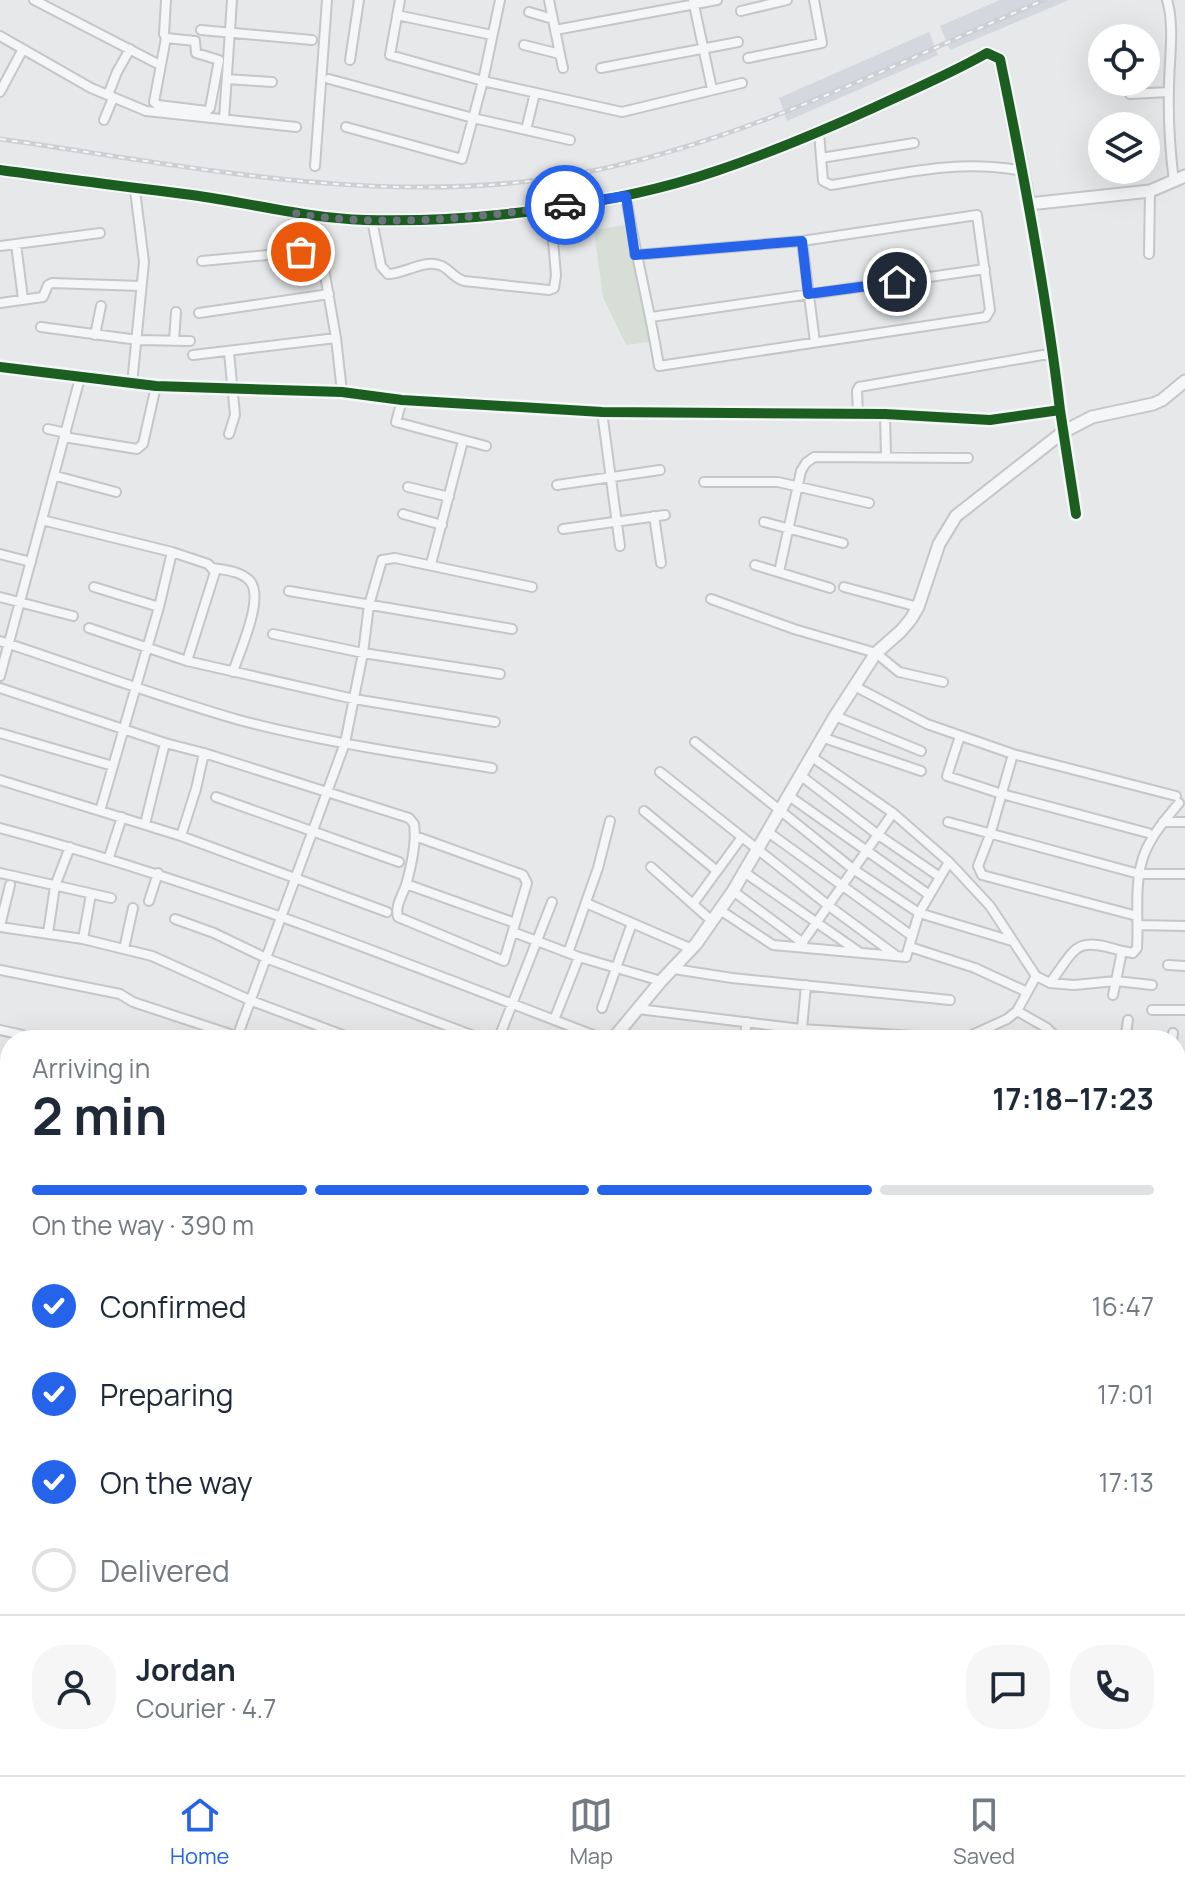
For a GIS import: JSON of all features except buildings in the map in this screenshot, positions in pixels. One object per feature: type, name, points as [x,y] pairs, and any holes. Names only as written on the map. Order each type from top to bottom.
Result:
[{"type":"street","points":[[34,0],[156,63]]},
{"type":"street","points":[[166,0],[166,38],[154,102],[207,111],[219,60],[196,53],[195,41],[166,38]]},
{"type":"street","points":[[224,119],[232,0]]},
{"type":"street","points":[[315,166],[327,0]]},
{"type":"street","points":[[350,60],[359,0]]},
{"type":"street","points":[[400,0],[390,55],[483,81],[622,112],[742,83]]},
{"type":"street","points":[[346,127],[462,159],[500,0]]},
{"type":"street","points":[[549,0],[563,68]]},
{"type":"street","points":[[555,30],[717,0]]},
{"type":"street","points":[[741,11],[787,0]]},
{"type":"street","points":[[748,58],[822,43],[814,0]]},
{"type":"street","points":[[1029,204],[1150,191],[1180,179],[1168,141],[1167,0]]},
{"type":"street","points":[[694,2],[712,89]]},
{"type":"street","points":[[529,12],[553,19]]},
{"type":"street","points":[[397,15],[492,35]]},
{"type":"street","points":[[201,30],[312,40]]},
{"type":"street","points":[[0,36],[111,97],[146,111],[296,127]]},
{"type":"street","points":[[601,68],[738,42]]},
{"type":"street","points":[[524,45],[560,54]]},
{"type":"street","points":[[0,92],[23,49]]},
{"type":"street","points":[[104,120],[117,72],[130,49]]},
{"type":"street","points":[[0,170],[191,195],[315,217],[372,220],[481,215],[550,207],[626,196],[714,172],[819,133],[952,73],[987,53],[1000,59],[1023,171],[1054,353],[1076,514]]},
{"type":"street","points":[[227,79],[272,82]]},
{"type":"street","points":[[329,79],[473,118],[570,140]]},
{"type":"street","points":[[1160,92],[1169,92]]},
{"type":"street","points":[[526,130],[535,93]]},
{"type":"street","points":[[819,133],[823,181],[831,185],[945,165],[986,165],[1023,171]]},
{"type":"street","points":[[821,158],[914,143]]},
{"type":"street","points":[[132,384],[144,251],[135,190]]},
{"type":"street","points":[[1149,254],[1150,191]]},
{"type":"street","points":[[626,196],[635,255],[651,317],[659,366],[986,317],[990,310],[977,215],[802,241],[635,255]]},
{"type":"street","points":[[372,220],[381,266],[388,274],[434,264],[464,281],[549,290],[554,288],[556,275],[550,207]]},
{"type":"street","points":[[202,261],[301,252],[293,213]]},
{"type":"street","points":[[315,217],[342,392]]},
{"type":"street","points":[[0,246],[100,233]]},
{"type":"street","points":[[802,241],[815,342]]},
{"type":"street","points":[[16,244],[23,299]]},
{"type":"street","points":[[651,317],[985,269]]},
{"type":"street","points":[[0,303],[43,297],[52,283],[141,286]]},
{"type":"street","points":[[199,313],[329,294]]},
{"type":"street","points":[[95,335],[101,306]]},
{"type":"street","points":[[174,341],[176,312]]},
{"type":"street","points":[[41,327],[138,340],[190,341]]},
{"type":"street","points":[[193,355],[336,338]]},
{"type":"street","points":[[229,352],[235,415],[229,434]]},
{"type":"street","points":[[858,415],[859,387],[1054,353]]},
{"type":"street","points":[[0,367],[156,386],[342,392],[402,400],[602,412],[885,414],[990,420],[1060,410]]},
{"type":"street","points":[[0,676],[4,643],[20,602],[80,378]]},
{"type":"street","points":[[621,1030],[692,949],[733,891],[835,716],[876,653],[901,631],[918,607],[939,544],[956,516],[1063,432],[1085,419],[1153,404],[1185,381]]},
{"type":"street","points":[[48,429],[137,449],[143,444],[156,386]]},
{"type":"street","points":[[402,400],[396,422],[486,446]]},
{"type":"street","points":[[602,412],[620,546]]},
{"type":"street","points":[[885,414],[886,456]]},
{"type":"street","points":[[431,564],[463,441]]},
{"type":"street","points":[[779,572],[798,486],[806,463],[814,457],[968,458]]},
{"type":"street","points":[[557,485],[660,470]]},
{"type":"street","points":[[56,476],[116,492]]},
{"type":"street","points":[[704,482],[760,481],[798,486],[869,503]]},
{"type":"street","points":[[408,487],[449,497]]},
{"type":"street","points":[[403,514],[442,525]]},
{"type":"street","points":[[563,529],[665,515]]},
{"type":"street","points":[[654,516],[661,563]]},
{"type":"street","points":[[42,520],[172,552],[245,577],[256,593],[255,605],[233,672]]},
{"type":"street","points":[[764,522],[843,543]]},
{"type":"street","points":[[100,811],[172,552]]},
{"type":"street","points":[[0,554],[31,562]]},
{"type":"street","points":[[240,1030],[329,794],[345,743],[369,605],[382,560],[395,558],[431,564],[532,587]]},
{"type":"street","points":[[755,565],[830,588]]},
{"type":"street","points":[[187,661],[215,577],[213,568]]},
{"type":"street","points":[[94,587],[159,607]]},
{"type":"street","points":[[844,587],[918,607]]},
{"type":"street","points":[[289,591],[512,629]]},
{"type":"street","points":[[0,597],[73,616]]},
{"type":"street","points":[[711,599],[794,629],[876,653],[899,672],[943,682]]},
{"type":"street","points":[[89,628],[187,661],[233,672],[354,699],[495,722]]},
{"type":"street","points":[[273,634],[363,653],[500,674]]},
{"type":"street","points":[[4,643],[240,720],[345,743],[492,768]]},
{"type":"street","points":[[856,687],[927,724],[960,736],[1177,800],[1148,845],[1139,874],[1136,950],[1133,953],[1084,943],[1073,951],[1050,983]]},
{"type":"street","points":[[0,688],[165,743],[409,818],[414,824],[415,836],[406,884],[397,910],[400,918],[501,961],[507,958],[527,883],[523,875],[415,836]]},
{"type":"street","points":[[835,716],[921,751]]},
{"type":"street","points":[[0,733],[113,766]]},
{"type":"street","points":[[960,736],[947,776],[1148,833]]},
{"type":"street","points":[[824,738],[921,771]]},
{"type":"street","points":[[695,742],[853,869],[919,913],[1013,941]]},
{"type":"street","points":[[145,824],[165,743]]},
{"type":"street","points":[[181,836],[204,753]]},
{"type":"street","points":[[1013,754],[978,866],[982,875],[1138,921],[1185,926]]},
{"type":"street","points":[[812,757],[893,813],[949,862],[983,898],[1036,976],[1050,983],[1087,985],[1116,981],[1152,985]]},
{"type":"street","points":[[660,772],[829,906],[895,954]]},
{"type":"street","points":[[800,775],[940,877]]},
{"type":"street","points":[[0,780],[181,836],[297,876],[387,912]]},
{"type":"street","points":[[789,796],[928,894]]},
{"type":"street","points":[[216,797],[399,862]]},
{"type":"street","points":[[644,811],[717,871]]},
{"type":"street","points":[[802,945],[893,813]]},
{"type":"street","points":[[109,857],[122,817]]},
{"type":"street","points":[[568,953],[610,821]]},
{"type":"street","points":[[948,822],[1139,874],[1185,874]]},
{"type":"street","points":[[1163,822],[1185,822]]},
{"type":"street","points":[[0,828],[158,873],[580,1030]]},
{"type":"street","points":[[768,832],[912,936]]},
{"type":"street","points":[[693,904],[742,837]]},
{"type":"street","points":[[48,933],[55,886],[70,847]]},
{"type":"street","points":[[720,910],[768,944],[906,957],[919,913],[949,862]]},
{"type":"street","points":[[651,867],[712,921]]},
{"type":"street","points":[[744,872],[860,952]]},
{"type":"street","points":[[0,873],[111,898]]},
{"type":"street","points":[[149,901],[158,873]]},
{"type":"street","points":[[406,884],[514,928],[538,942],[661,981]]},
{"type":"street","points":[[10,885],[0,926],[83,939],[152,956],[252,1001],[329,1030]]},
{"type":"street","points":[[733,891],[802,945]]},
{"type":"street","points":[[83,939],[91,894]]},
{"type":"street","points":[[502,1030],[552,902]]},
{"type":"street","points":[[586,903],[692,949]]},
{"type":"street","points":[[124,949],[133,908]]},
{"type":"street","points":[[175,919],[214,933],[268,959],[458,1030]]},
{"type":"street","points":[[602,1008],[632,923]]},
{"type":"street","points":[[910,947],[975,968],[1027,992]]},
{"type":"street","points":[[1113,995],[1122,951]]},
{"type":"street","points":[[554,1020],[579,957]]},
{"type":"street","points":[[1168,965],[1185,966]]},
{"type":"street","points":[[674,969],[732,978],[950,1000]]},
{"type":"street","points":[[0,970],[120,994],[133,1002],[214,1030]]},
{"type":"street","points":[[981,1030],[1007,1019],[1017,1011],[1036,976]]},
{"type":"street","points":[[801,1029],[806,985]]},
{"type":"street","points":[[638,1009],[814,1030]]},
{"type":"street","points":[[1152,1010],[1185,1010]]},
{"type":"street","points":[[1017,1011],[1049,1030]]},
{"type":"street","points":[[1126,1030],[1128,1020]]},
{"type":"street","points":[[746,1030],[747,1022]]},
{"type":"shaded area","points":[[1000,0],[1069,0],[950,50],[940,26]]},
{"type":"shaded area","points":[[929,32],[938,55],[787,121],[779,98]]},
{"type":"shaded area","points":[[632,224],[650,342],[626,345],[603,297],[594,230]]},
{"type":"railway","points":[[0,139],[290,180],[363,186],[436,187],[509,183],[582,173],[642,159],[760,122],[1044,0]]},
{"type":"cycle path","points":[[0,170],[192,195],[343,219],[451,219],[542,210],[633,194],[736,164],[854,117],[987,53],[1000,59],[1018,146],[1060,410]]},
{"type":"cycle path","points":[[0,367],[156,386],[342,392],[402,400],[602,412],[885,414],[990,420],[1060,410],[1076,514]]},
{"type":"way so far","points":[[301,252],[293,213],[342,219],[398,220],[481,215],[565,205]]},
{"type":"route","points":[[565,205],[626,196],[635,255],[802,241],[808,294],[897,282]]}]
